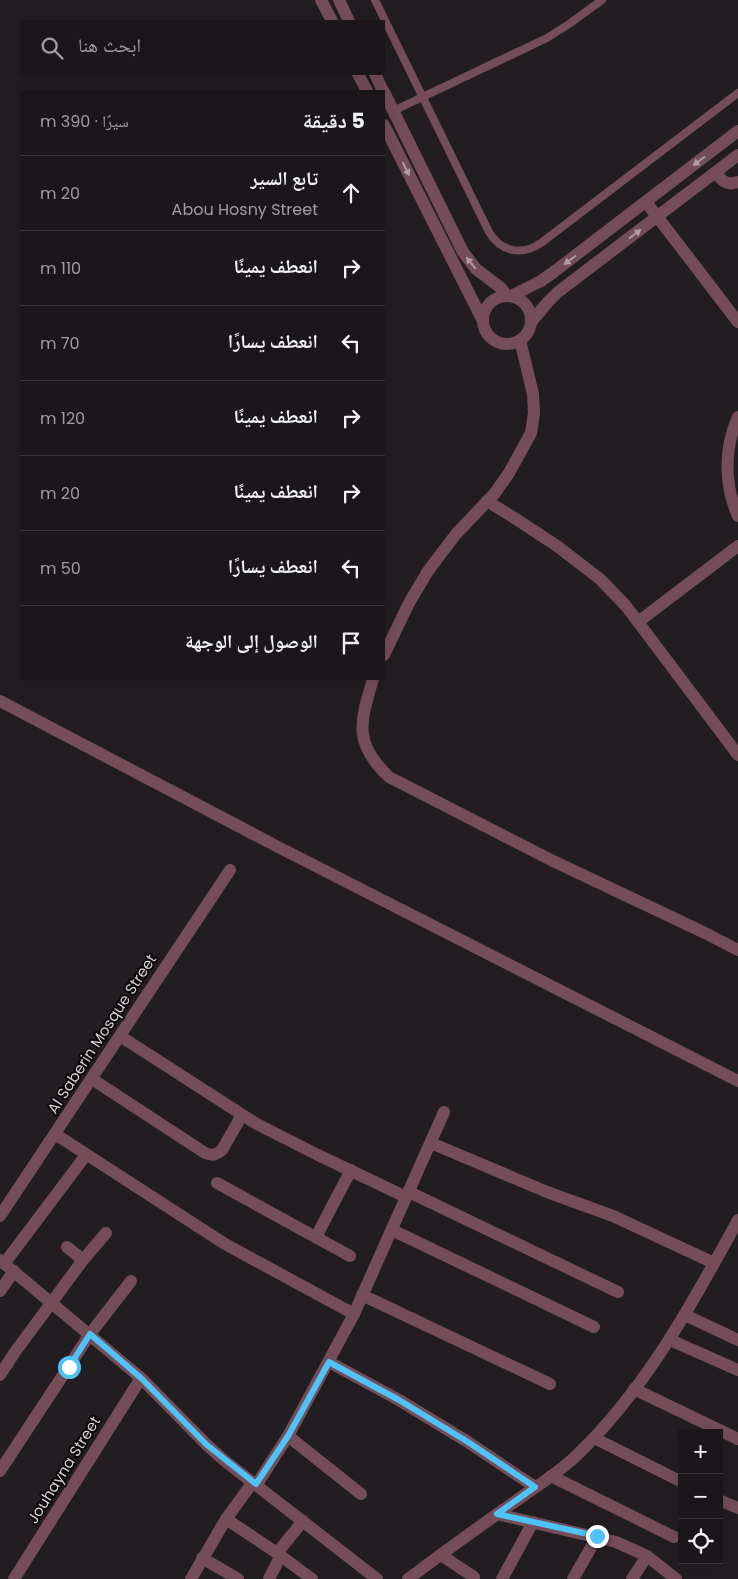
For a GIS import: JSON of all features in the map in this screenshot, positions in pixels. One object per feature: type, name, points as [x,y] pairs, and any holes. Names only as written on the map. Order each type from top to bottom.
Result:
[{"type":"street","points":[[321,0],[331,20]]},
{"type":"street","points":[[339,0],[349,20]]},
{"type":"street","points":[[359,75],[366,90]]},
{"type":"street","points":[[376,75],[383,90]]},
{"type":"street","points":[[385,94],[462,252],[476,269],[501,288],[508,296],[524,302],[531,322],[530,329],[520,340],[514,343],[500,343],[488,335],[385,127]]},
{"type":"street","points":[[482,321],[489,303],[494,299],[526,289],[555,271],[738,131]]},
{"type":"street","points":[[531,322],[558,292],[738,156]]},
{"type":"street","points":[[716,172],[726,183],[738,182]]},
{"type":"street","points":[[646,202],[738,322]]},
{"type":"street","points":[[385,653],[409,603],[428,571],[456,534],[495,493],[509,473],[531,433],[534,414],[533,394],[520,340]]},
{"type":"street","points":[[738,417],[730,440],[727,474],[738,516]]},
{"type":"street","points":[[487,501],[556,546],[600,579],[626,606],[738,755]]},
{"type":"street","points":[[638,622],[738,546]]},
{"type":"street","points":[[373,680],[365,705],[361,730],[366,749],[377,766],[389,777],[551,860],[738,950]]},
{"type":"street","points":[[0,701],[282,849],[738,1081]]},
{"type":"street","name":"Al Saberin Mosque Street","points":[[2,1208],[55,1134],[230,870]]},
{"type":"street","points":[[120,1036],[242,1115],[292,1142],[618,1292]]},
{"type":"street","points":[[92,1078],[212,1156],[222,1150],[242,1115]]},
{"type":"street","points":[[190,1579],[226,1519],[255,1483],[288,1436],[329,1362],[354,1314],[444,1112]]},
{"type":"street","points":[[55,1134],[225,1244],[354,1314]]},
{"type":"street","points":[[431,1142],[540,1189],[613,1216],[714,1264]]},
{"type":"street","points":[[0,1291],[6,1265],[86,1155]]},
{"type":"street","points":[[316,1237],[351,1170]]},
{"type":"street","points":[[217,1183],[350,1256]]},
{"type":"street","points":[[408,1579],[551,1476],[594,1438],[634,1389],[670,1340],[738,1220]]},
{"type":"street","points":[[392,1230],[594,1327]]},
{"type":"street","points":[[0,1375],[83,1260],[106,1233]]},
{"type":"street","points":[[67,1248],[83,1260]]},
{"type":"street","points":[[6,1265],[141,1378],[207,1445],[377,1579]]},
{"type":"street","points":[[0,1471],[90,1334],[131,1281]]},
{"type":"street","points":[[362,1296],[550,1384]]},
{"type":"street","points":[[685,1315],[738,1340]]},
{"type":"street","points":[[670,1340],[738,1370]]},
{"type":"street","points":[[329,1362],[399,1400],[468,1442],[535,1487]]},
{"type":"street","name":"Jouhayna Street","points":[[14,1579],[141,1378]]},
{"type":"street","points":[[634,1389],[738,1439]]},
{"type":"street","points":[[288,1436],[361,1494]]},
{"type":"street","points":[[594,1438],[678,1480]]},
{"type":"street","points":[[551,1476],[674,1537]]},
{"type":"street","points":[[723,1502],[738,1508]]},
{"type":"street","points":[[497,1514],[616,1542],[647,1556],[676,1579]]},
{"type":"street","points":[[226,1519],[279,1554],[297,1574],[312,1579]]},
{"type":"street","points":[[269,1579],[279,1554],[303,1521]]},
{"type":"street","points":[[502,1579],[533,1522]]},
{"type":"street","points":[[573,1579],[597,1536]]},
{"type":"street","points":[[441,1555],[474,1577]]},
{"type":"street","points":[[632,1579],[647,1556]]},
{"type":"street","points":[[202,1558],[238,1579]]},
{"type":"lane","points":[[375,0],[385,20]]},
{"type":"lane","points":[[393,111],[547,38],[602,0]]},
{"type":"lane","points":[[385,20],[493,238],[497,243],[509,249],[529,250],[542,243],[738,93]]},
{"type":"route","points":[[69,1367],[90,1334],[159,1395],[207,1445],[256,1484],[288,1436],[329,1362],[399,1400],[468,1442],[535,1487],[497,1514],[597,1536]]}]
